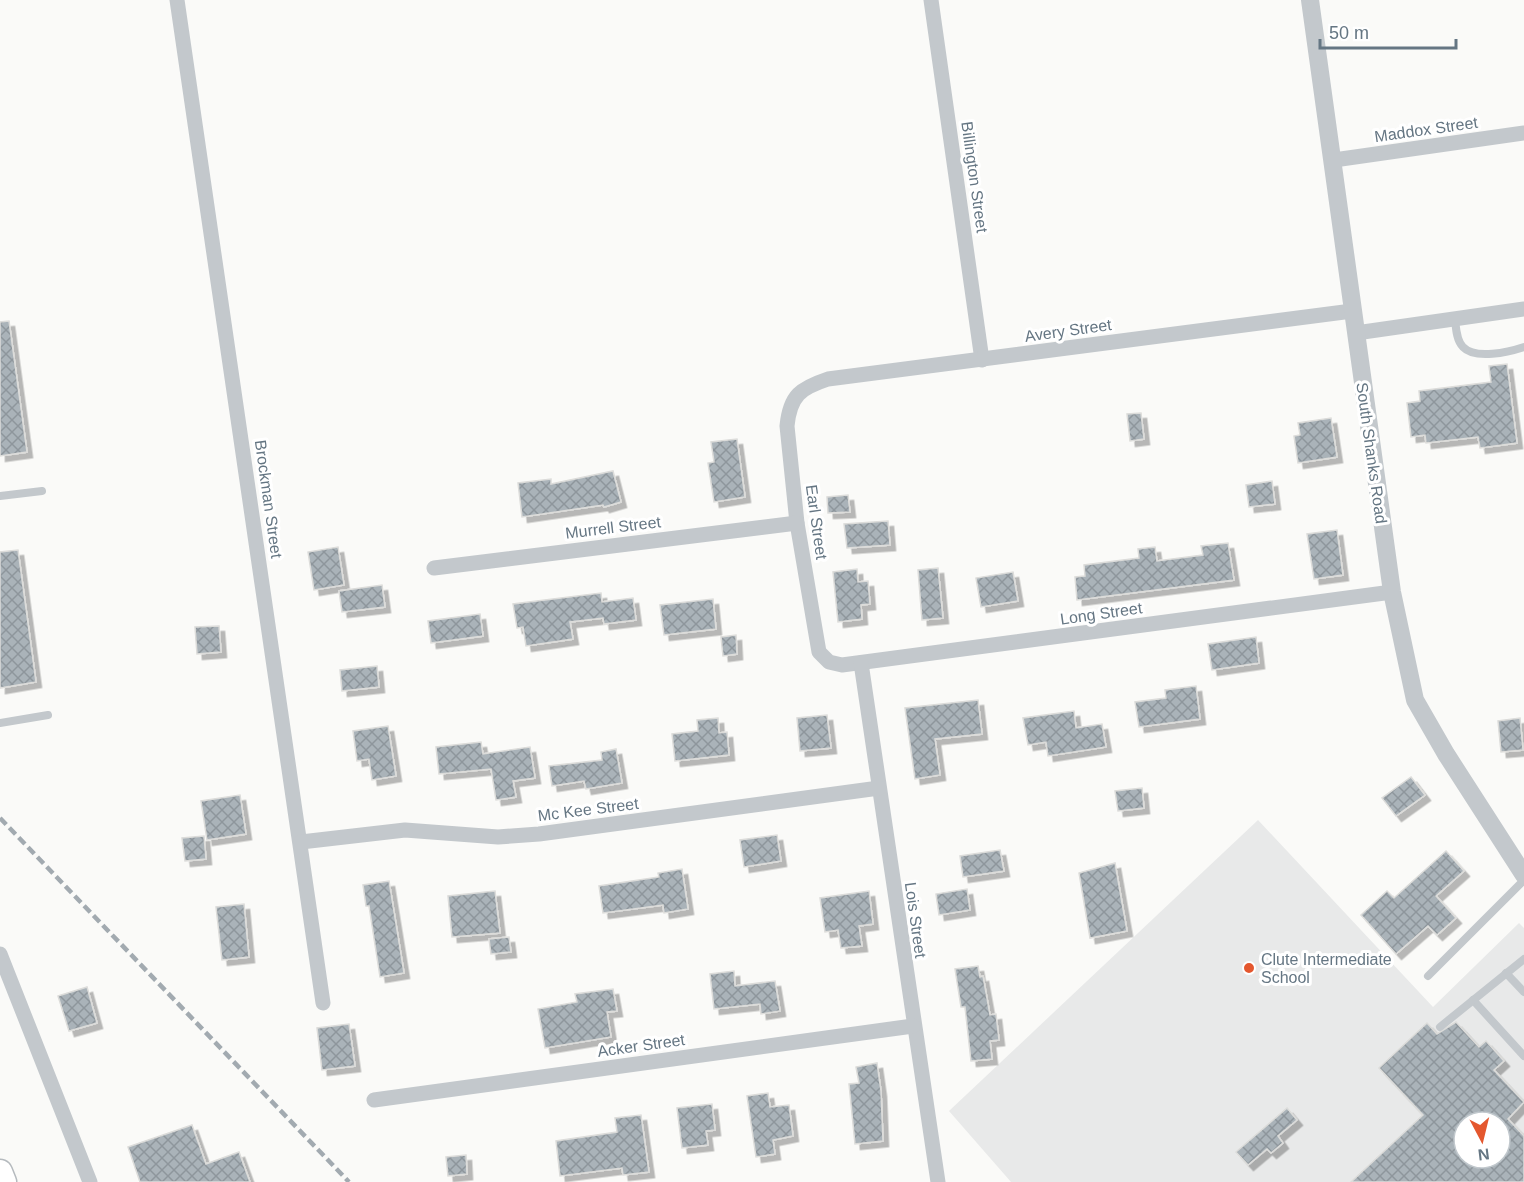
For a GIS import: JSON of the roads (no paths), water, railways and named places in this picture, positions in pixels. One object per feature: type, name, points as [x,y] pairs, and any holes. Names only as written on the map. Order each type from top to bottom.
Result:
[{"type":"main road","points":[[0,1172],[4,1182]]},
{"type":"street","name":"Brockman Street","points":[[177,0],[323,1003]]},
{"type":"street","name":"Billington Street","points":[[931,0],[982,360]]},
{"type":"street","name":"South Shanks Road","points":[[1310,0],[1334,160],[1352,311],[1392,592],[1415,700],[1441,746],[1524,878]]},
{"type":"street","name":"Maddox Street","points":[[1334,160],[1524,133]]},
{"type":"street","points":[[1356,333],[1524,309]]},
{"type":"street","name":"Avery Street","points":[[794,399],[805,387],[828,379],[1352,311]]},
{"type":"street","name":"Earl Street","points":[[794,399],[788,413],[787,426],[797,523],[819,652]]},
{"type":"street","name":"Murrell Street","points":[[434,568],[797,523]]},
{"type":"street","name":"Long Street","points":[[819,652],[829,662],[861,663],[1392,592]]},
{"type":"street","name":"Lois Street","points":[[861,663],[913,1026],[938,1182]]},
{"type":"street","name":"Mc Kee Street","points":[[301,842],[405,830],[498,837],[539,834],[879,788]]},
{"type":"street","points":[[0,954],[90,1182]]},
{"type":"street","name":"Acker Street","points":[[374,1100],[913,1026]]},
{"type":"lane","points":[[1455,319],[1458,340],[1463,348],[1474,353],[1524,347]]},
{"type":"lane","points":[[0,496],[42,491]]},
{"type":"lane","points":[[0,723],[48,715]]},
{"type":"lane","points":[[1428,976],[1524,878]]},
{"type":"lane","points":[[1440,1027],[1524,959]]},
{"type":"lane","points":[[1506,973],[1524,992]]},
{"type":"lane","points":[[1473,1000],[1524,1056]]},
{"type":"railway","points":[[0,818],[349,1182]]},
{"type":"place","name":"Clute Intermediate School","points":[[1249,968]]}]
